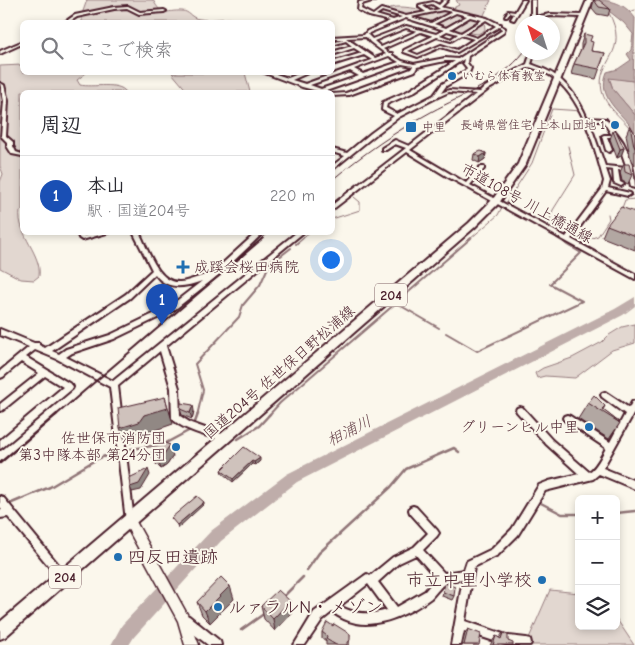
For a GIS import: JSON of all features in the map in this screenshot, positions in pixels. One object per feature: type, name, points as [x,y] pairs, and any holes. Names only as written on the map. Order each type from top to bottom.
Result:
[{"type":"highway","name":"国道204号 佐世保日野松浦線","points":[[130,522],[224,438],[472,225],[496,200],[522,164],[589,0]]},
{"type":"highway","name":"204","points":[[0,632],[130,522]]},
{"type":"main road","points":[[130,522],[183,618],[192,645]]},
{"type":"street","points":[[373,0],[362,2],[359,6],[364,13],[393,21]]},
{"type":"street","points":[[335,38],[366,36],[374,29],[393,21],[441,8],[446,0]]},
{"type":"street","points":[[513,19],[524,0]]},
{"type":"street","points":[[533,0],[533,15]]},
{"type":"street","points":[[398,116],[384,108],[385,103],[410,92],[504,29],[500,25],[486,20],[441,8],[433,2],[420,6],[429,12]]},
{"type":"street","points":[[70,20],[76,16],[114,8],[128,7],[139,13],[164,11]]},
{"type":"street","points":[[373,16],[381,10],[477,39]]},
{"type":"street","points":[[430,25],[455,12]]},
{"type":"street","points":[[506,16],[509,12],[516,13]]},
{"type":"street","points":[[560,15],[582,16]]},
{"type":"street","points":[[335,74],[405,51],[436,36],[469,16]]},
{"type":"street","points":[[371,41],[406,27],[451,40],[486,20]]},
{"type":"street","points":[[405,51],[418,56],[441,46],[457,51],[500,25]]},
{"type":"street","points":[[382,48],[421,31]]},
{"type":"street","points":[[366,36],[403,62],[416,65],[446,58],[460,60]]},
{"type":"street","points":[[335,42],[344,38]]},
{"type":"street","points":[[344,38],[375,60]]},
{"type":"street","points":[[0,53],[20,44]]},
{"type":"street","points":[[335,53],[356,46]]},
{"type":"street","points":[[335,63],[365,53]]},
{"type":"street","points":[[436,96],[444,85],[467,72],[466,56]]},
{"type":"street","points":[[335,206],[480,92],[528,65],[530,60]]},
{"type":"street","points":[[328,90],[403,62]]},
{"type":"street","points":[[335,65],[344,71]]},
{"type":"street","points":[[335,95],[347,94],[414,70],[416,65]]},
{"type":"street","points":[[528,65],[546,69],[583,108],[607,181],[606,189],[566,240]]},
{"type":"street","points":[[350,69],[380,82]]},
{"type":"street","points":[[273,75],[317,90]]},
{"type":"street","points":[[286,80],[300,75]]},
{"type":"street","points":[[304,86],[333,75]]},
{"type":"street","points":[[0,84],[2,85],[6,102],[3,136],[10,142],[14,153],[20,154]]},
{"type":"street","points":[[335,166],[398,116],[436,96],[449,91],[480,92]]},
{"type":"street","points":[[586,119],[604,120],[620,140],[632,170],[634,186]]},
{"type":"street","points":[[591,133],[615,136]]},
{"type":"street","points":[[604,136],[609,150]]},
{"type":"street","points":[[384,149],[395,142],[408,149]]},
{"type":"street","name":"市道108号 川上橋通線","points":[[408,149],[467,185],[635,277]]},
{"type":"street","points":[[597,149],[623,151]]},
{"type":"street","points":[[335,151],[348,156]]},
{"type":"street","points":[[335,161],[339,163]]},
{"type":"street","points":[[603,166],[632,170]]},
{"type":"street","points":[[467,185],[482,168]]},
{"type":"street","points":[[607,181],[619,182],[615,168]]},
{"type":"street","points":[[606,189],[628,194]]},
{"type":"street","points":[[81,235],[82,238],[86,239],[98,235]]},
{"type":"street","points":[[137,235],[154,271],[172,285],[180,286],[218,272]]},
{"type":"street","points":[[60,357],[69,351],[112,337],[172,308],[218,272],[259,235]]},
{"type":"street","points":[[114,385],[297,235]]},
{"type":"street","points":[[47,350],[128,296],[154,271]]},
{"type":"street","points":[[0,332],[47,350],[114,385]]},
{"type":"street","points":[[0,374],[36,345]]},
{"type":"street","points":[[162,345],[175,388],[176,418],[224,438]]},
{"type":"street","points":[[0,445],[69,387],[21,358]]},
{"type":"street","points":[[0,408],[45,372]]},
{"type":"street","points":[[114,385],[130,522]]},
{"type":"street","points":[[605,396],[630,413]]},
{"type":"street","points":[[456,645],[470,564],[495,552],[515,532],[542,488],[587,476],[598,470],[635,404]]},
{"type":"street","points":[[520,410],[549,442],[587,476]]},
{"type":"street","points":[[567,418],[611,447]]},
{"type":"street","points":[[598,470],[635,485]]},
{"type":"street","points":[[2,501],[64,578]]},
{"type":"street","points":[[299,645],[318,616],[367,579],[372,580],[396,560],[417,550],[434,533],[412,510]]},
{"type":"street","points":[[0,514],[10,512]]},
{"type":"street","points":[[417,550],[442,578]]},
{"type":"street","points":[[332,606],[343,615],[353,619],[386,618],[426,595],[442,578],[467,574]]},
{"type":"street","points":[[372,580],[395,612]]},
{"type":"street","points":[[183,618],[216,645]]},
{"type":"street","points":[[459,624],[509,640],[526,643]]},
{"type":"shaded area","points":[[87,0],[153,0],[162,11],[184,11],[199,19],[211,20],[82,20]]},
{"type":"shaded area","points":[[456,0],[491,0],[484,15],[485,30],[478,34],[463,32],[386,10],[392,7],[430,10],[450,9],[459,5]]},
{"type":"shaded area","points":[[595,0],[617,3],[635,18],[633,81],[609,78],[613,89],[635,115],[635,132],[612,105],[605,90],[607,72],[618,69],[631,60],[627,54],[631,50],[633,34],[624,23]]},
{"type":"shaded area","points":[[228,18],[239,20],[211,20]]},
{"type":"shaded area","points":[[20,65],[20,75],[83,75],[77,80],[80,85],[111,86],[123,90],[20,90],[20,235],[25,235],[37,260],[39,276],[34,280],[21,279],[0,268],[0,182],[3,174],[0,166],[0,66]]},
{"type":"shaded area","points":[[174,75],[246,75],[249,90],[186,90]]},
{"type":"shaded area","points":[[609,77],[633,81],[635,115],[613,89]]},
{"type":"shaded area","points":[[635,324],[635,343],[612,350],[575,378],[545,376],[537,378],[535,373],[543,368],[572,358],[602,342],[622,327]]},
{"type":"shaded area","points":[[550,590],[575,593],[575,630],[620,630],[620,624],[634,645],[526,645]]},
{"type":"building","points":[[594,0],[599,0],[610,9],[599,7]]},
{"type":"building","points":[[584,34],[592,36],[590,41],[593,42],[591,51],[605,53],[599,69],[574,64],[584,43]]},
{"type":"building","points":[[630,125],[635,134],[635,148],[634,146]]},
{"type":"building","points":[[613,131],[616,131],[624,148],[620,149]]},
{"type":"building","points":[[481,151],[486,153],[480,157],[474,154]]},
{"type":"building","points":[[624,164],[629,164],[632,175],[625,172]]},
{"type":"building","points":[[621,207],[635,212],[635,236],[607,225]]},
{"type":"building","points":[[594,395],[605,406],[602,409],[620,423],[588,403]]},
{"type":"building","points":[[165,397],[168,408],[144,415],[139,422],[120,428],[118,408]]},
{"type":"building","points":[[181,403],[193,405],[190,413],[180,409]]},
{"type":"building","points":[[162,442],[170,445],[164,454],[157,458],[151,453]]},
{"type":"building","points":[[244,447],[260,458],[254,462],[252,461],[233,479],[221,470]]},
{"type":"building","points":[[148,469],[139,484],[130,487],[129,478]]},
{"type":"building","points":[[197,496],[204,502],[177,525],[171,518]]},
{"type":"building","points":[[221,577],[230,586],[205,611],[197,602]]},
{"type":"building","points":[[445,583],[455,587],[454,596],[443,592]]},
{"type":"building","points":[[278,590],[290,601],[273,619],[261,606]]},
{"type":"building","points":[[327,622],[350,634],[350,640],[346,645],[336,645],[326,639],[327,636],[322,632]]},
{"type":"building","points":[[468,629],[481,634],[479,645],[464,645]]},
{"type":"building","points":[[503,633],[508,635],[508,641],[513,643],[513,645],[493,645],[496,636],[501,639]]},
{"type":"waterway","points":[[630,12],[635,10]]},
{"type":"waterway","points":[[608,11],[616,38],[615,47],[603,71],[601,80],[602,91],[606,102],[630,128]]},
{"type":"waterway","points":[[506,203],[532,163],[552,109],[582,111]]},
{"type":"waterway","points":[[548,226],[553,210],[575,175],[568,146]]},
{"type":"waterway","points":[[335,218],[360,210],[360,202],[354,197]]},
{"type":"waterway","points":[[622,208],[625,200],[635,199]]},
{"type":"waterway","points":[[470,239],[498,215],[502,207]]},
{"type":"waterway","points":[[589,239],[598,236],[609,219],[608,214]]},
{"type":"waterway","points":[[547,232],[559,239]]},
{"type":"waterway","points":[[301,239],[306,235]]},
{"type":"waterway","points":[[296,244],[303,238]]},
{"type":"waterway","points":[[396,303],[471,238]]},
{"type":"waterway","points":[[446,333],[477,351],[582,301],[550,284],[581,253],[557,238]]},
{"type":"waterway","points":[[583,244],[590,238]]},
{"type":"waterway","points":[[197,416],[203,390],[195,364],[239,317],[243,305],[260,285],[269,265],[291,248]]},
{"type":"waterway","name":"相浦川","points":[[119,645],[128,631],[216,536],[292,478],[619,312],[635,301]]},
{"type":"waterway","points":[[268,416],[280,403],[396,303]]},
{"type":"waterway","points":[[396,303],[439,328]]},
{"type":"waterway","points":[[194,425],[198,414]]},
{"type":"waterway","points":[[238,439],[259,426],[270,414]]},
{"type":"waterway","points":[[166,443],[192,429]]},
{"type":"waterway","points":[[124,450],[159,445]]},
{"type":"waterway","points":[[307,570],[319,553],[391,487],[406,469],[454,448],[459,452]]},
{"type":"waterway","points":[[7,505],[50,487],[97,459],[119,451]]},
{"type":"waterway","points":[[537,501],[562,514],[575,514]]},
{"type":"waterway","points":[[620,513],[635,511]]},
{"type":"waterway","points":[[283,597],[303,577]]},
{"type":"waterway","points":[[241,630],[265,613]]},
{"type":"railway","points":[[529,15],[530,0]]},
{"type":"railway","points":[[335,178],[392,135],[431,112],[493,80],[517,60]]},
{"type":"railway","points":[[261,239],[266,235]]},
{"type":"railway","points":[[55,416],[263,238]]},
{"type":"railway","points":[[0,463],[57,414]]},
{"type":"place","name":"いむら体育教室","points":[[452,76]]},
{"type":"place","name":"長崎県営住宅 上本山団地 1","points":[[615,125]]},
{"type":"place","name":"中里","points":[[411,127]]},
{"type":"place","name":"成蹊会桜田病院","points":[[183,267]]},
{"type":"place","name":"本山","points":[[162,325]]},
{"type":"place","name":"グリーンヒル中里","points":[[589,427]]},
{"type":"place","name":"佐世保市消防団 第3中隊本部 第24分団","points":[[176,447]]},
{"type":"place","name":"四反田遺跡","points":[[118,557]]},
{"type":"place","name":"市立中里小学校","points":[[542,580]]},
{"type":"place","name":"ルァラルN・メゾン","points":[[218,607]]}]
